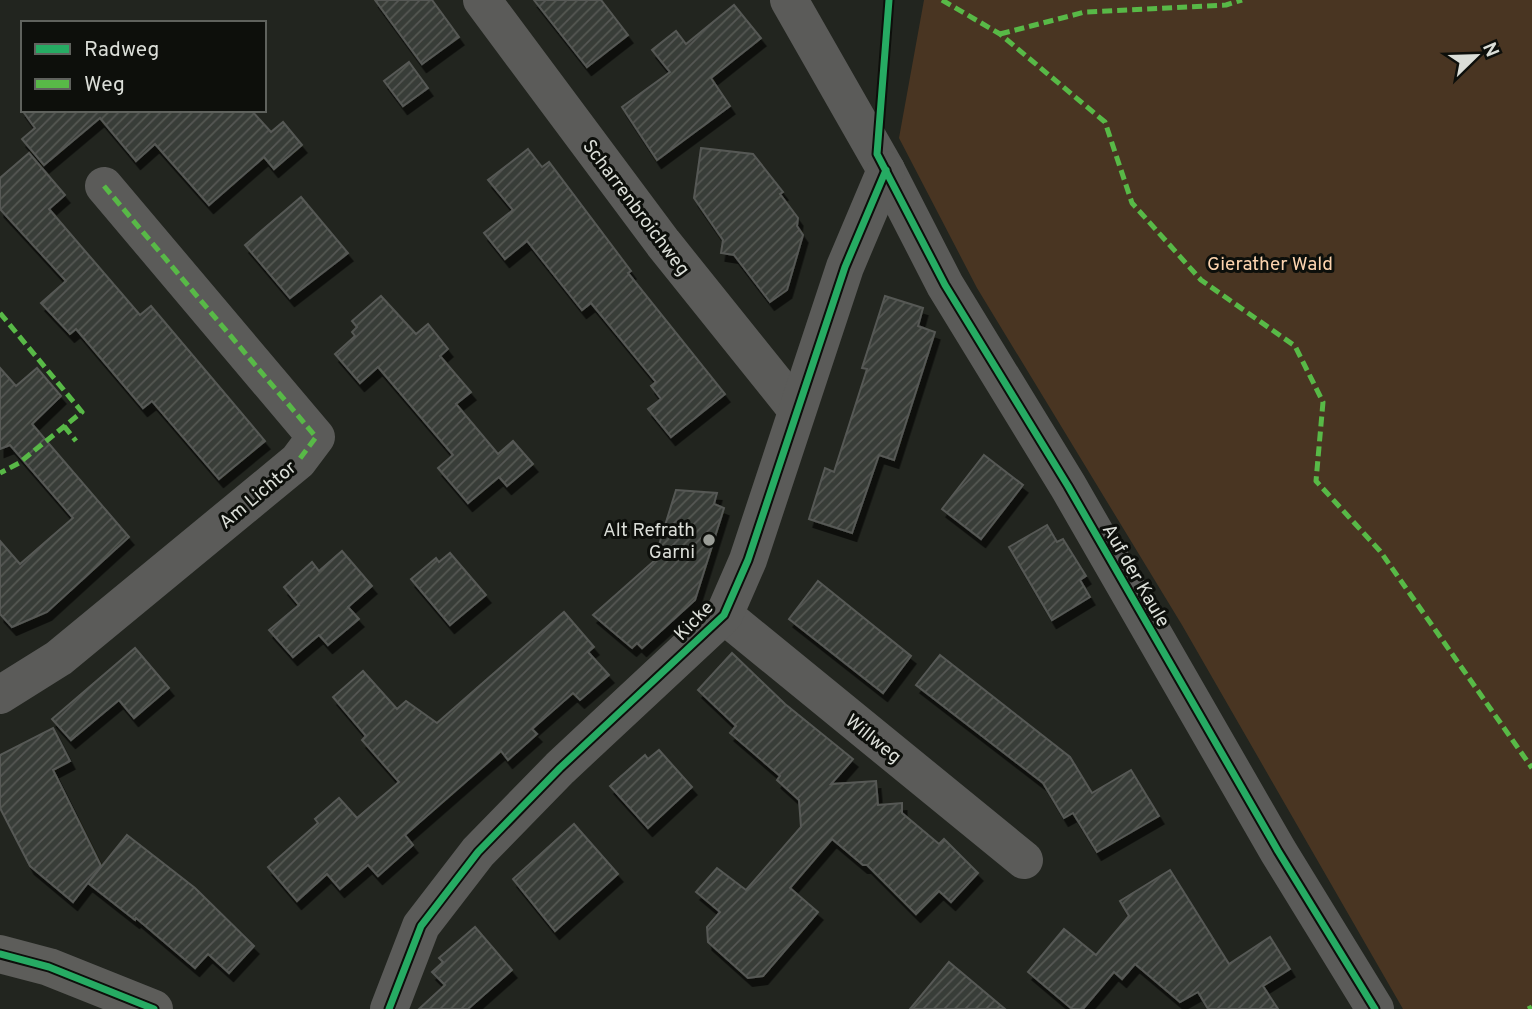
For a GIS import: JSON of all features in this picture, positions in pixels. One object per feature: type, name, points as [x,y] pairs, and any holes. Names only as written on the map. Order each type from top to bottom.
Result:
[{"type":"main road","points":[[0,954],[49,967],[154,1009]]},
{"type":"street","name":"Scharrenbroichweg","points":[[482,0],[663,243],[797,410]]},
{"type":"street","name":"Auf der Kaule","points":[[789,0],[886,170],[945,285],[1068,486],[1278,851],[1375,1009]]},
{"type":"street","name":"Kicke","points":[[389,1009],[421,926],[478,852],[560,768],[724,615],[748,559],[845,267],[886,170]]},
{"type":"street","name":"Am Lichtor","points":[[0,695],[59,658],[135,597],[298,461],[316,437],[104,187]]},
{"type":"street","name":"Willweg","points":[[724,615],[1024,860]]},
{"type":"green space","name":"Gierather Wald","points":[[924,0],[1532,0],[1532,1009],[1403,1009],[1182,625],[977,288],[899,138]]},
{"type":"building","points":[[375,0],[432,0],[459,37],[422,64]]},
{"type":"building","points":[[534,0],[601,0],[628,35],[587,67]]},
{"type":"building","points":[[734,5],[761,38],[711,78],[730,106],[657,160],[622,107],[670,72],[652,50],[676,31],[686,44]]},
{"type":"building","points":[[409,62],[428,88],[403,106],[384,81]]},
{"type":"building","points":[[23,112],[253,112],[271,132],[283,122],[302,145],[274,169],[264,157],[209,205],[155,144],[136,161],[100,118],[44,165],[22,139],[35,128]]},
{"type":"building","points":[[701,148],[753,154],[783,192],[780,194],[798,218],[797,226],[803,235],[787,290],[770,302],[734,255],[721,253],[723,240],[694,198]]},
{"type":"building","points":[[528,149],[542,167],[549,162],[631,271],[628,273],[725,394],[671,437],[648,409],[661,399],[651,386],[656,382],[591,303],[582,310],[527,241],[505,259],[484,233],[513,210],[488,180]]},
{"type":"building","points":[[29,153],[65,195],[49,209],[140,315],[151,306],[265,441],[219,479],[152,401],[143,408],[76,329],[70,334],[41,303],[66,281],[0,209],[0,178]]},
{"type":"building","points":[[301,197],[348,253],[290,298],[245,245]]},
{"type":"building","points":[[381,296],[416,334],[428,324],[448,349],[440,356],[471,392],[456,404],[498,454],[513,441],[533,464],[507,486],[499,477],[468,503],[438,468],[453,455],[378,367],[360,383],[335,354],[355,336],[352,332],[357,327],[352,321]]},
{"type":"building","points":[[885,296],[923,308],[918,326],[935,332],[894,460],[879,455],[852,533],[809,519],[825,468],[834,472],[867,369],[862,368]]},
{"type":"building","points":[[0,368],[16,386],[37,368],[61,396],[32,424],[129,537],[47,612],[12,627],[0,614],[0,541],[20,564],[73,518],[10,445],[0,449]]},
{"type":"building","points":[[984,455],[1023,485],[981,539],[942,509]]},
{"type":"building","points":[[676,490],[717,493],[714,504],[724,508],[695,600],[642,648],[637,643],[632,648],[593,615],[654,561]]},
{"type":"building","points":[[1047,525],[1057,542],[1063,539],[1086,576],[1080,580],[1090,597],[1052,620],[1009,547]]},
{"type":"building","points":[[342,551],[372,586],[348,607],[359,619],[328,645],[319,635],[293,657],[269,630],[299,605],[284,587],[312,562],[319,571]]},
{"type":"building","points":[[450,553],[486,595],[450,625],[411,579],[436,558],[439,562]]},
{"type":"building","points":[[818,581],[911,656],[883,693],[789,619]]},
{"type":"building","points":[[564,612],[594,647],[588,652],[609,675],[580,700],[573,693],[532,729],[537,734],[508,760],[501,751],[405,835],[413,845],[378,876],[368,865],[340,889],[327,874],[297,901],[268,867],[318,823],[315,819],[339,798],[357,818],[399,782],[362,740],[366,736],[333,697],[363,671],[397,709],[406,701],[437,723]]},
{"type":"building","points":[[135,648],[169,688],[134,718],[119,700],[71,740],[52,719]]},
{"type":"building","points":[[732,653],[785,704],[853,759],[831,784],[876,781],[878,805],[902,803],[902,813],[939,844],[944,839],[978,873],[951,902],[939,891],[916,914],[867,865],[863,865],[832,839],[790,888],[818,912],[763,976],[748,978],[708,942],[707,927],[720,912],[696,892],[717,868],[746,890],[801,827],[799,800],[777,780],[780,776],[730,733],[736,726],[698,690]]},
{"type":"building","points":[[940,655],[1070,757],[1092,793],[1131,770],[1159,816],[1097,852],[1073,813],[1064,818],[1043,783],[916,685]]},
{"type":"building","points":[[53,728],[70,761],[53,770],[101,866],[73,902],[30,866],[0,808],[0,755]]},
{"type":"building","points":[[659,750],[692,787],[648,828],[610,786],[645,755],[648,759]]},
{"type":"building","points":[[574,824],[618,874],[555,931],[513,879]]},
{"type":"building","points":[[127,835],[195,888],[254,946],[229,973],[208,954],[195,968],[136,918],[135,920],[88,883]]},
{"type":"building","points":[[1170,870],[1229,964],[1270,937],[1290,969],[1263,986],[1278,1009],[1208,1009],[1198,992],[1180,1002],[1135,964],[1122,979],[1114,972],[1083,1009],[1072,1009],[1028,972],[1064,929],[1096,955],[1129,916],[1120,901]]},
{"type":"building","points":[[475,927],[512,970],[468,1009],[419,1009],[445,985],[432,972],[443,962],[439,958]]},
{"type":"building","points":[[949,962],[1005,1009],[910,1009]]},
{"type":"marked path","points":[[942,0],[1000,34],[1105,122],[1132,203],[1201,280],[1295,346],[1323,402],[1316,481],[1380,551],[1532,768]]},
{"type":"marked path","points":[[1000,34],[1085,12],[1226,5],[1242,0]]},
{"type":"marked path","points":[[104,186],[316,437],[298,461]]},
{"type":"marked path","points":[[0,313],[82,412],[19,463],[0,473]]},
{"type":"marked path","points":[[64,426],[76,441]]},
{"type":"marked path","points":[[1528,1009],[1532,1007]]},
{"type":"cycle path","points":[[889,0],[877,154],[945,285],[1068,486],[1278,851],[1375,1009]]},
{"type":"cycle path","points":[[389,1009],[421,926],[478,852],[560,768],[724,615],[748,560],[845,267],[886,170]]},
{"type":"cycle path","points":[[0,954],[49,967],[154,1009]]},
{"type":"place","name":"Alt Refrath Garni","points":[[709,540]]}]
